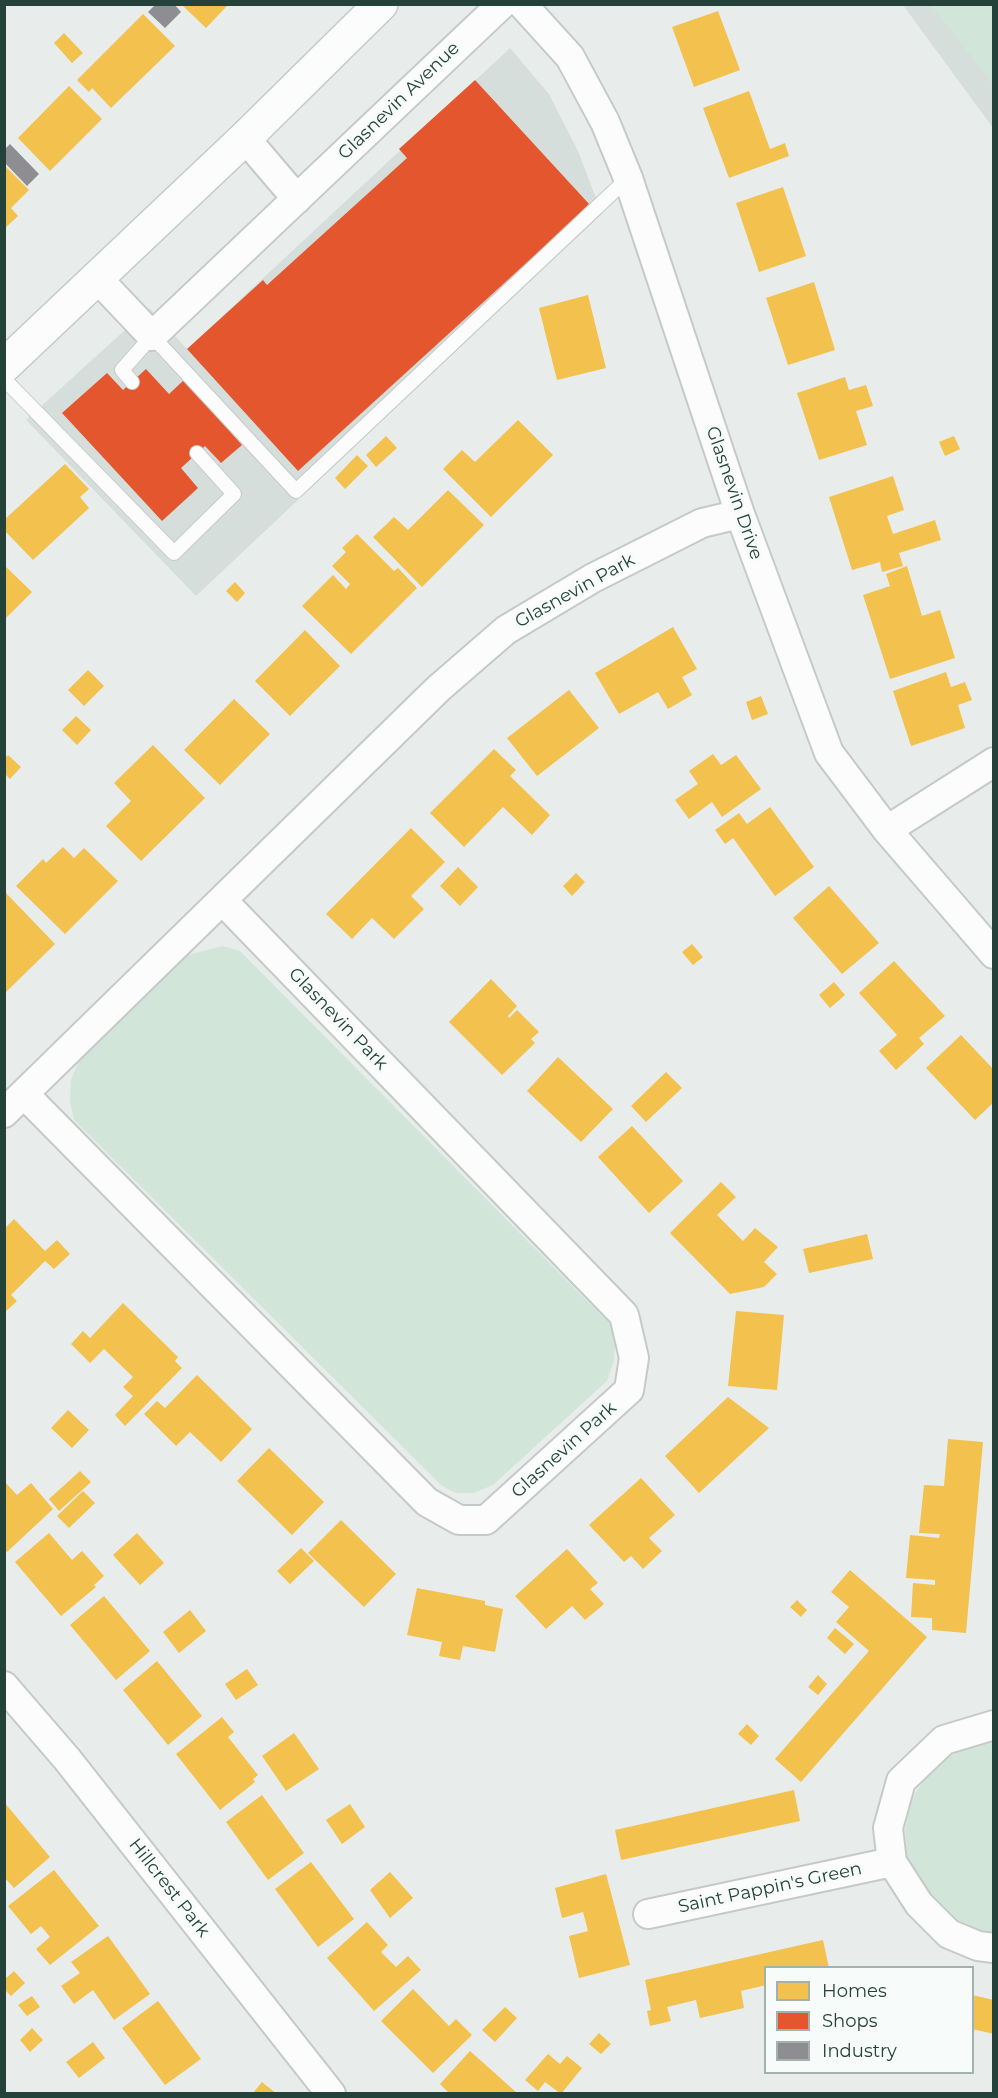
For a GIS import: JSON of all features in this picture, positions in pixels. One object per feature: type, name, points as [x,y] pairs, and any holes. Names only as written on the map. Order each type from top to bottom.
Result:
[{"type":"main road","points":[[4,366],[245,138],[381,4]]},
{"type":"street","name":"Glasnevin Avenue","points":[[152,336],[502,4]]},
{"type":"street","name":"Glasnevin Drive","points":[[522,4],[570,57],[605,122],[628,178],[740,514],[829,753],[887,830],[993,954]]},
{"type":"street","points":[[245,138],[297,199]]},
{"type":"street","points":[[97,278],[152,336]]},
{"type":"street","name":"Glasnevin Park","points":[[222,900],[624,1315],[634,1358],[628,1390],[486,1520],[459,1520],[427,1502],[14,1103],[439,688],[506,630],[593,578],[702,524],[740,514]]},
{"type":"street","points":[[887,830],[993,762]]},
{"type":"street","name":"Hillcrest Park","points":[[4,1686],[67,1759],[331,2094]]},
{"type":"street","points":[[993,1725],[944,1740],[901,1781],[888,1828],[892,1862],[919,1904],[948,1934],[978,1946],[993,1948]]},
{"type":"street","name":"Saint Pappin's Green","points":[[648,1914],[892,1862]]},
{"type":"lane","points":[[132,382],[122,370],[152,336],[296,491],[628,178]]},
{"type":"lane","points":[[4,379],[174,553],[234,494],[197,453]]},
{"type":"shaded area","points":[[903,5],[993,5],[993,128]]},
{"type":"shaded area","points":[[510,48],[549,94],[578,151],[602,214],[196,596],[26,420],[149,308],[187,349]]},
{"type":"green space","points":[[931,5],[993,5],[993,84]]},
{"type":"green space","points":[[223,946],[240,951],[611,1325],[615,1345],[614,1361],[607,1381],[493,1485],[474,1493],[456,1493],[442,1486],[74,1120],[70,1102],[71,1080],[78,1063],[188,955]]},
{"type":"green space","points":[[993,1739],[993,1935],[972,1932],[942,1915],[907,1860],[905,1829],[912,1798],[929,1772],[953,1752]]},
{"type":"building: Homes","points":[[182,5],[228,5],[206,28]]},
{"type":"building: Homes","points":[[718,11],[740,70],[694,87],[672,27]]},
{"type":"building: Homes","points":[[143,14],[175,46],[111,108],[92,88],[89,92],[77,80]]},
{"type":"building: Homes","points":[[64,33],[83,53],[72,63],[54,43]]},
{"type":"building: Homes","points":[[69,86],[102,119],[50,171],[18,138]]},
{"type":"building: Homes","points":[[749,91],[770,149],[785,143],[789,156],[729,178],[703,108]]},
{"type":"building: Homes","points":[[4,165],[29,190],[11,208],[18,216],[4,229]]},
{"type":"building: Homes","points":[[783,187],[806,256],[759,272],[736,203]]},
{"type":"building: Homes","points":[[814,282],[835,350],[788,365],[766,298]]},
{"type":"building: Homes","points":[[588,295],[606,368],[557,380],[539,308]]},
{"type":"building: Homes","points":[[845,377],[849,390],[866,385],[873,406],[856,411],[867,445],[819,460],[797,393]]},
{"type":"building: Homes","points":[[518,420],[553,455],[491,517],[443,469],[462,450],[475,462]]},
{"type":"building: Homes","points":[[386,436],[397,448],[376,467],[366,455]]},
{"type":"building: Homes","points":[[954,436],[960,449],[945,456],[939,442]]},
{"type":"building: Homes","points":[[357,455],[368,466],[345,489],[335,478]]},
{"type":"building: Homes","points":[[65,464],[89,489],[80,497],[89,508],[33,560],[4,530],[4,520]]},
{"type":"building: Homes","points":[[893,476],[904,510],[887,516],[893,534],[935,520],[941,540],[899,553],[903,566],[882,572],[880,562],[852,570],[829,497]]},
{"type":"building: Homes","points":[[448,490],[484,525],[422,587],[373,537],[394,517],[408,530]]},
{"type":"building: Homes","points":[[357,534],[394,571],[398,568],[417,588],[351,654],[302,606],[333,575],[346,589],[350,584],[332,566],[346,552],[342,548]]},
{"type":"building: Homes","points":[[4,565],[32,592],[4,620]]},
{"type":"building: Homes","points":[[907,566],[922,616],[940,610],[955,658],[890,679],[863,595],[890,586],[886,574]]},
{"type":"building: Homes","points":[[235,582],[245,593],[237,602],[226,591]]},
{"type":"building: Homes","points":[[673,627],[697,669],[682,677],[692,695],[668,709],[658,692],[619,714],[595,673]]},
{"type":"building: Homes","points":[[305,630],[340,666],[290,716],[255,681]]},
{"type":"building: Homes","points":[[88,670],[104,686],[84,706],[68,690]]},
{"type":"building: Homes","points":[[946,672],[951,687],[965,682],[972,700],[958,705],[965,728],[911,746],[893,691]]},
{"type":"building: Homes","points":[[569,690],[599,728],[537,776],[507,738]]},
{"type":"building: Homes","points":[[761,696],[768,714],[752,720],[746,702]]},
{"type":"building: Homes","points":[[234,699],[270,734],[220,785],[184,750]]},
{"type":"building: Homes","points":[[76,716],[91,730],[77,745],[62,730]]},
{"type":"building: Homes","points":[[153,745],[205,798],[141,861],[106,826],[131,801],[114,783]]},
{"type":"building: Homes","points":[[494,749],[516,770],[510,776],[550,815],[532,835],[503,807],[464,847],[430,813]]},
{"type":"building: Homes","points":[[713,754],[721,765],[736,755],[761,789],[722,817],[712,802],[689,819],[675,800],[698,784],[689,771]]},
{"type":"building: Homes","points":[[8,755],[21,767],[10,779],[4,773],[4,759]]},
{"type":"building: Homes","points":[[770,807],[814,867],[775,896],[733,838],[725,844],[715,830],[739,813],[747,824]]},
{"type":"building: Homes","points":[[411,828],[445,862],[411,896],[424,909],[394,939],[372,918],[352,939],[326,914]]},
{"type":"building: Homes","points":[[63,847],[74,858],[84,848],[118,881],[65,934],[16,886],[43,859],[46,863]]},
{"type":"building: Homes","points":[[458,867],[478,887],[460,906],[440,886]]},
{"type":"building: Homes","points":[[576,873],[585,882],[572,896],[563,886]]},
{"type":"building: Homes","points":[[829,886],[879,943],[842,974],[793,918]]},
{"type":"building: Homes","points":[[6,893],[55,944],[4,994],[4,895]]},
{"type":"building: Homes","points":[[692,944],[703,957],[693,965],[682,952]]},
{"type":"building: Homes","points":[[894,961],[945,1016],[919,1038],[924,1044],[896,1070],[879,1051],[897,1035],[859,993]]},
{"type":"building: Homes","points":[[491,979],[517,1006],[508,1016],[509,1018],[517,1010],[539,1032],[531,1039],[535,1043],[502,1075],[449,1022]]},
{"type":"building: Homes","points":[[834,982],[845,995],[830,1008],[819,995]]},
{"type":"building: Homes","points":[[961,1035],[994,1070],[994,1102],[975,1120],[926,1068]]},
{"type":"building: Homes","points":[[558,1057],[613,1109],[581,1142],[527,1091]]},
{"type":"building: Homes","points":[[666,1072],[682,1088],[646,1122],[631,1106]]},
{"type":"building: Homes","points":[[632,1126],[683,1181],[649,1213],[598,1157]]},
{"type":"building: Homes","points":[[721,1182],[736,1197],[717,1215],[743,1241],[755,1228],[778,1247],[764,1262],[777,1274],[764,1287],[730,1294],[670,1233]]},
{"type":"building: Homes","points":[[14,1219],[45,1251],[57,1240],[70,1254],[54,1269],[45,1261],[11,1295],[17,1301],[4,1313],[4,1229]]},
{"type":"building: Homes","points":[[867,1234],[873,1259],[809,1273],[803,1249]]},
{"type":"building: Homes","points":[[123,1303],[178,1357],[175,1361],[182,1368],[125,1426],[115,1415],[133,1396],[123,1387],[133,1377],[104,1349],[90,1363],[71,1344],[83,1331],[90,1338]]},
{"type":"building: Homes","points":[[736,1311],[784,1315],[777,1390],[728,1386]]},
{"type":"building: Homes","points":[[197,1375],[252,1429],[221,1462],[190,1432],[176,1446],[144,1414],[157,1401],[165,1408]]},
{"type":"building: Homes","points":[[728,1397],[769,1428],[699,1493],[665,1456]]},
{"type":"building: Homes","points":[[68,1410],[89,1430],[72,1448],[51,1428]]},
{"type":"building: Homes","points":[[948,1439],[983,1442],[966,1633],[932,1630],[932,1618],[911,1617],[913,1583],[935,1585],[935,1580],[906,1578],[910,1535],[939,1538],[940,1534],[919,1533],[924,1485],[944,1486]]},
{"type":"building: Homes","points":[[269,1448],[324,1502],[292,1535],[237,1481]]},
{"type":"building: Homes","points":[[80,1471],[91,1482],[59,1511],[49,1499]]},
{"type":"building: Homes","points":[[641,1478],[675,1515],[649,1538],[662,1551],[643,1569],[631,1556],[624,1562],[589,1525]]},
{"type":"building: Homes","points":[[4,1481],[17,1495],[31,1483],[53,1509],[7,1552],[4,1549]]},
{"type":"building: Homes","points":[[83,1491],[95,1503],[69,1528],[57,1516]]},
{"type":"building: Homes","points":[[341,1520],[396,1574],[364,1607],[308,1553]]},
{"type":"building: Homes","points":[[49,1533],[72,1560],[82,1551],[104,1576],[94,1585],[96,1587],[61,1616],[15,1562]]},
{"type":"building: Homes","points":[[137,1533],[164,1563],[140,1585],[113,1555]]},
{"type":"building: Homes","points":[[301,1548],[314,1561],[290,1584],[277,1571]]},
{"type":"building: Homes","points":[[567,1549],[598,1583],[590,1589],[604,1604],[585,1620],[572,1606],[546,1629],[515,1596]]},
{"type":"building: Homes","points":[[850,1570],[927,1637],[801,1782],[775,1759],[869,1651],[836,1622],[849,1607],[831,1592]]},
{"type":"building: Homes","points":[[417,1588],[485,1601],[485,1605],[503,1609],[495,1652],[463,1646],[460,1660],[439,1656],[442,1642],[407,1635]]},
{"type":"building: Homes","points":[[104,1596],[150,1651],[116,1680],[70,1625]]},
{"type":"building: Homes","points":[[797,1600],[807,1610],[801,1617],[790,1607]]},
{"type":"building: Homes","points":[[190,1610],[206,1631],[179,1653],[163,1632]]},
{"type":"building: Homes","points":[[835,1628],[854,1644],[845,1654],[827,1638]]},
{"type":"building: Homes","points":[[157,1661],[202,1716],[168,1745],[123,1690]]},
{"type":"building: Homes","points":[[247,1669],[258,1685],[236,1700],[225,1684]]},
{"type":"building: Homes","points":[[818,1675],[827,1684],[818,1695],[808,1687]]},
{"type":"building: Homes","points":[[222,1717],[234,1732],[228,1737],[258,1775],[253,1779],[255,1782],[220,1810],[176,1754]]},
{"type":"building: Homes","points":[[747,1724],[759,1736],[751,1745],[738,1734]]},
{"type":"building: Homes","points":[[294,1733],[319,1769],[286,1791],[262,1756]]},
{"type":"building: Homes","points":[[794,1790],[800,1821],[621,1860],[615,1830]]},
{"type":"building: Homes","points":[[262,1795],[304,1853],[268,1880],[226,1822]]},
{"type":"building: Homes","points":[[4,1802],[50,1857],[14,1888],[4,1877]]},
{"type":"building: Homes","points":[[350,1804],[365,1827],[342,1844],[326,1820]]},
{"type":"building: Homes","points":[[311,1862],[354,1919],[318,1947],[275,1889]]},
{"type":"building: Homes","points":[[54,1870],[99,1926],[50,1965],[36,1949],[50,1937],[41,1926],[31,1934],[8,1906]]},
{"type":"building: Homes","points":[[390,1872],[413,1898],[390,1918],[370,1890]]},
{"type":"building: Homes","points":[[606,1874],[630,1965],[579,1978],[569,1936],[588,1931],[583,1912],[562,1918],[555,1888]]},
{"type":"building: Homes","points":[[367,1922],[388,1945],[381,1952],[396,1967],[408,1956],[421,1970],[374,2011],[327,1958]]},
{"type":"building: Homes","points":[[108,1936],[150,1994],[114,2020],[93,1990],[74,2004],[61,1986],[80,1973],[71,1962]]},
{"type":"building: Homes","points":[[823,1940],[829,1966],[764,1966],[764,1985],[741,1991],[744,2008],[700,2018],[696,2000],[667,2007],[671,2021],[650,2026],[647,2011],[651,2010],[645,1980]]},
{"type":"building: Homes","points":[[14,1971],[25,1983],[11,1996],[4,1989],[4,1980]]},
{"type":"building: Homes","points":[[413,1989],[449,2026],[456,2019],[472,2035],[433,2073],[381,2021]]},
{"type":"building: Homes","points":[[974,1995],[994,2000],[994,2034],[974,2029]]},
{"type":"building: Homes","points":[[32,1996],[40,2007],[27,2016],[18,2005]]},
{"type":"building: Homes","points":[[158,2001],[201,2059],[165,2085],[122,2028]]},
{"type":"building: Homes","points":[[505,2007],[517,2018],[495,2042],[482,2030]]},
{"type":"building: Homes","points":[[32,2028],[43,2040],[30,2052],[20,2040]]},
{"type":"building: Homes","points":[[599,2033],[611,2044],[601,2054],[589,2044]]},
{"type":"building: Homes","points":[[93,2042],[105,2058],[79,2078],[66,2062]]},
{"type":"building: Homes","points":[[470,2051],[518,2094],[450,2094],[440,2084]]},
{"type":"building: Homes","points":[[548,2054],[560,2064],[567,2056],[582,2068],[561,2094],[545,2082],[538,2091],[525,2080]]},
{"type":"building: Homes","points":[[262,2082],[277,2094],[252,2094]]},
{"type":"building: Shops","points":[[475,80],[590,205],[298,471],[187,349],[263,280],[267,285],[407,158],[399,149]]},
{"type":"building: Shops","points":[[146,369],[169,394],[184,380],[242,445],[221,463],[205,446],[181,468],[198,488],[162,521],[62,413],[107,373],[123,390]]},
{"type":"building: Industry","points":[[156,4],[174,4],[181,12],[165,28],[148,12]]},
{"type":"building: Industry","points":[[10,144],[39,174],[27,186],[4,162],[4,150]]}]
